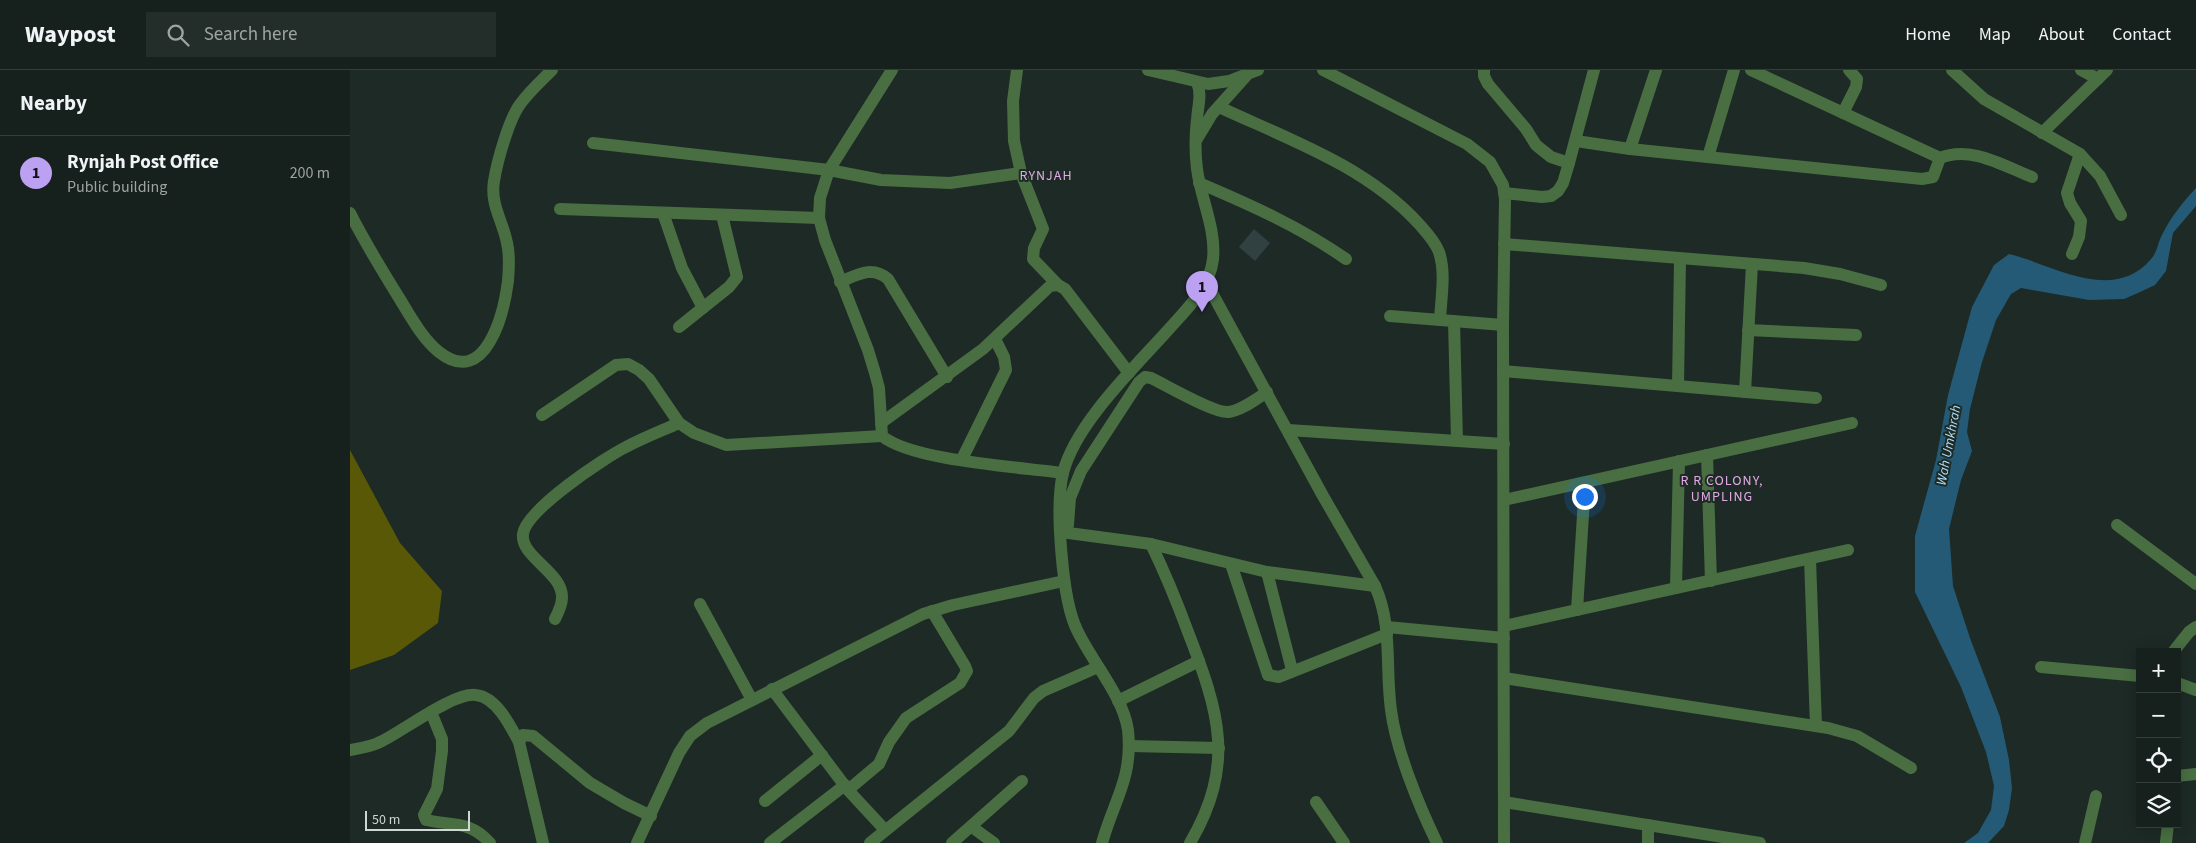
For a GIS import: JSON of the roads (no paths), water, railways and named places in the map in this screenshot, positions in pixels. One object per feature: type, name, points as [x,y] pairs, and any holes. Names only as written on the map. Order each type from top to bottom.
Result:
[{"type":"street","points":[[350,212],[375,260],[422,334],[439,352],[452,360],[465,361],[475,358],[484,352],[494,337],[502,316],[508,280],[507,243],[492,196],[494,180],[507,135],[519,105],[552,70]]},
{"type":"street","points":[[882,436],[879,388],[875,373],[868,350],[840,282],[819,218],[820,198],[829,170],[892,70]]},
{"type":"street","points":[[1017,70],[1013,101],[1014,141],[1021,173],[1043,229],[1034,248],[1033,259],[1058,285],[1065,289],[1129,373]]},
{"type":"street","points":[[1148,70],[1197,82],[1216,84],[1253,72]]},
{"type":"street","points":[[1323,70],[1467,144],[1490,162],[1498,174],[1504,193],[1504,843]]},
{"type":"street","points":[[1484,70],[1484,76],[1488,84],[1526,129],[1536,145],[1551,157],[1569,163]]},
{"type":"street","points":[[1504,193],[1542,197],[1551,196],[1558,191],[1563,183],[1576,141],[1594,70]]},
{"type":"street","points":[[1630,149],[1656,70]]},
{"type":"street","points":[[1708,157],[1734,70]]},
{"type":"street","points":[[1751,70],[1940,158]]},
{"type":"street","points":[[1843,113],[1856,88],[1857,79],[1849,70]]},
{"type":"street","points":[[1952,70],[1984,99],[2080,154],[2100,176],[2121,215]]},
{"type":"street","points":[[2080,70],[2102,74]]},
{"type":"street","points":[[1196,141],[1219,107],[1253,72]]},
{"type":"street","points":[[2042,133],[2102,74]]},
{"type":"street","points":[[1065,532],[1060,502],[1063,473],[1080,437],[1129,373],[1178,319],[1206,282],[1211,269],[1213,240],[1200,183],[1196,141],[1201,98],[1197,82]]},
{"type":"street","points":[[1219,107],[1357,173],[1398,204],[1428,234],[1438,249],[1442,264],[1440,320]]},
{"type":"street","points":[[1576,141],[1630,149],[1922,179],[1933,177],[1940,158],[1947,155],[1975,155],[2032,177]]},
{"type":"street","points":[[593,143],[829,170],[880,180],[950,183],[1021,173]]},
{"type":"street","points":[[2072,254],[2079,237],[2080,221],[2070,204],[2067,193],[2080,154]]},
{"type":"street","points":[[1200,183],[1315,237],[1346,259]]},
{"type":"street","points":[[560,210],[819,218]]},
{"type":"street","points":[[663,213],[682,268],[703,308]]},
{"type":"street","points":[[679,327],[729,287],[737,277],[737,270],[722,215]]},
{"type":"street","points":[[1504,244],[1824,271],[1881,285]]},
{"type":"street","points":[[1678,386],[1680,258]]},
{"type":"street","points":[[1745,392],[1752,264]]},
{"type":"street","points":[[840,282],[864,272],[876,271],[888,279],[947,377]]},
{"type":"street","points":[[1206,282],[1382,601],[1387,630],[1388,681],[1394,728],[1400,752],[1437,843]]},
{"type":"street","points":[[882,423],[947,377],[995,339],[1044,290],[1050,286],[1058,285]]},
{"type":"street","points":[[1390,316],[1503,325]]},
{"type":"street","points":[[1454,321],[1457,441]]},
{"type":"street","points":[[1748,330],[1856,335]]},
{"type":"street","points":[[962,460],[1006,370],[1004,357],[995,339]]},
{"type":"street","points":[[542,415],[616,365],[628,364],[639,370],[649,379],[679,423],[694,433],[726,444],[882,436],[890,442],[920,452],[962,460],[1063,473]]},
{"type":"street","points":[[1503,371],[1816,398]]},
{"type":"street","points":[[1102,843],[1128,771],[1129,746],[1126,717],[1076,629],[1068,606],[1064,581],[1065,532],[1070,498],[1081,471],[1139,382],[1145,378],[1151,378],[1211,408],[1227,413],[1236,410],[1267,392]]},
{"type":"street","points":[[555,619],[562,597],[560,586],[526,545],[523,535],[529,520],[540,508],[602,462],[626,447],[679,423]]},
{"type":"street","points":[[1504,500],[1852,423]]},
{"type":"street","points":[[1288,430],[1504,444]]},
{"type":"street","points":[[1706,455],[1711,581]]},
{"type":"street","points":[[1676,588],[1679,462]]},
{"type":"street","points":[[1577,610],[1584,482]]},
{"type":"street","points":[[2117,525],[2196,584]]},
{"type":"street","points":[[1065,532],[1151,544],[1267,572],[1375,586]]},
{"type":"street","points":[[1151,544],[1173,591],[1199,661],[1217,718],[1219,748],[1214,788],[1206,813],[1190,843]]},
{"type":"street","points":[[1231,564],[1265,670],[1268,675],[1273,677],[1387,630],[1504,632],[1577,610],[1848,550]]},
{"type":"street","points":[[1810,559],[1816,726]]},
{"type":"street","points":[[1267,572],[1292,670]]},
{"type":"street","points":[[637,843],[679,753],[690,736],[706,723],[932,611],[1064,581]]},
{"type":"street","points":[[700,604],[752,700]]},
{"type":"street","points":[[770,843],[879,764],[892,737],[906,718],[965,678],[967,672],[965,666],[932,611]]},
{"type":"street","points":[[2176,648],[2189,632],[2196,627]]},
{"type":"street","points":[[1118,701],[1199,661]]},
{"type":"street","points":[[2041,667],[2136,676]]},
{"type":"street","points":[[870,843],[1009,731],[1034,698],[1043,691],[1098,668]]},
{"type":"street","points":[[1504,678],[1816,726],[1857,736],[1911,768]]},
{"type":"street","points":[[2181,684],[2196,690]]},
{"type":"street","points":[[772,689],[847,788],[885,830]]},
{"type":"street","points":[[350,750],[379,743],[431,712],[464,696],[475,694],[486,698],[496,707],[511,727],[519,742],[544,843]]},
{"type":"street","points":[[431,712],[442,739],[442,751],[437,790],[424,815],[426,820],[462,824],[471,827],[479,831],[490,843]]},
{"type":"street","points":[[519,742],[523,735],[533,736],[590,783],[651,816]]},
{"type":"street","points":[[1129,746],[1219,748]]},
{"type":"street","points":[[765,801],[822,755]]},
{"type":"street","points":[[2181,776],[2196,774]]},
{"type":"street","points":[[952,843],[1022,781]]},
{"type":"street","points":[[2085,843],[2096,796]]},
{"type":"street","points":[[1316,802],[1344,843]]},
{"type":"street","points":[[1504,802],[1760,843]]},
{"type":"street","points":[[1648,825],[1648,843]]},
{"type":"street","points":[[972,827],[994,843]]},
{"type":"street","points":[[2166,842],[2168,828]]},
{"type":"water","name":"Wah Umkhrah","points":[[2196,188],[2196,206],[2173,233],[2166,271],[2155,285],[2124,299],[2089,300],[2021,288],[2011,294],[1996,320],[1982,362],[1970,409],[1967,432],[1972,451],[1961,480],[1949,529],[1953,586],[1970,638],[2000,717],[2009,760],[2012,788],[2009,810],[2004,826],[1988,843],[1964,843],[1978,833],[1991,810],[1994,786],[1986,752],[1961,687],[1915,592],[1915,536],[1936,460],[1948,395],[1972,307],[1994,265],[2009,254],[2083,278],[2119,279],[2136,272],[2153,257],[2169,222]]},
{"type":"place","name":"Rynjah Post Office","points":[[1202,312]]},
{"type":"district","name":"RYNJAH","points":[[1046,175]]},
{"type":"district","name":"R R COLONY, UMPLING","points":[[1722,488]]}]
